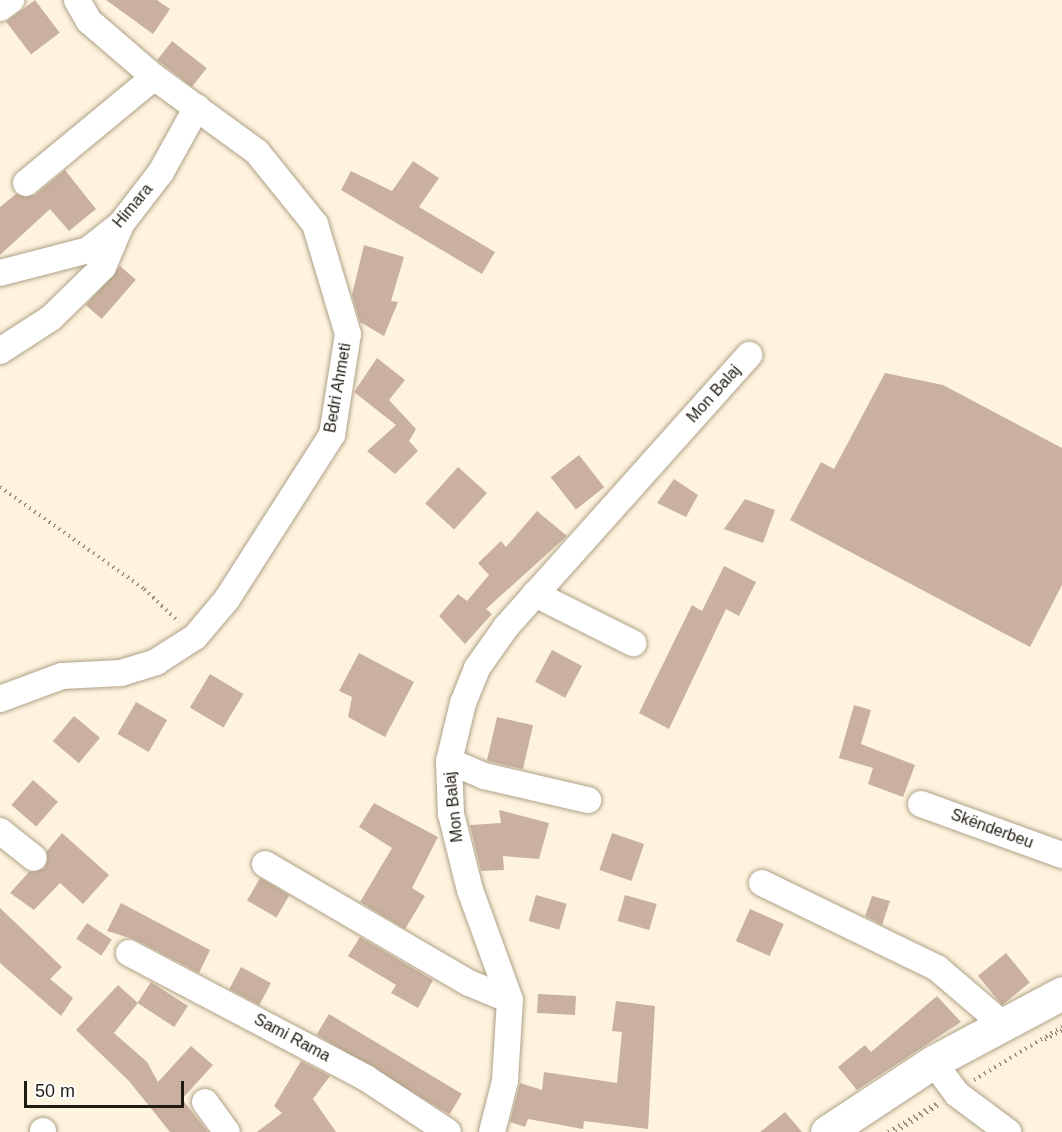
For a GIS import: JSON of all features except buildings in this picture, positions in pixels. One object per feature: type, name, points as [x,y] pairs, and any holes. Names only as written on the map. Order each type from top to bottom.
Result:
[{"type":"main road","points":[[827,1132],[933,1062],[1006,1027],[1062,993]]},
{"type":"street","points":[[0,8],[11,0]]},
{"type":"street","name":"Bedri Ahmeti","points":[[0,699],[62,676],[121,673],[156,662],[195,637],[227,599],[332,435],[348,334],[315,224],[257,152],[154,77],[89,21],[77,0]]},
{"type":"street","points":[[26,183],[154,77]]},
{"type":"street","name":"Himara","points":[[0,273],[88,250],[121,224],[161,172],[197,107]]},
{"type":"street","points":[[0,351],[51,318],[103,267],[121,224]]},
{"type":"street","name":"Mon Balaj","points":[[492,1132],[505,1081],[510,1000],[457,848],[449,761],[477,668],[535,594],[749,355]]},
{"type":"street","points":[[535,594],[633,643]]},
{"type":"street","points":[[449,761],[484,776],[588,800]]},
{"type":"street","name":"Skënderbeu","points":[[921,804],[1062,855]]},
{"type":"street","points":[[0,831],[34,858]]},
{"type":"street","points":[[265,864],[469,983],[510,1000]]},
{"type":"street","points":[[762,883],[937,968],[1006,1027]]},
{"type":"street","name":"Sami Rama","points":[[129,953],[366,1078],[448,1132]]},
{"type":"street","points":[[933,1062],[957,1094],[1008,1132]]},
{"type":"street","points":[[205,1102],[228,1132]]},
{"type":"path","points":[[0,487],[144,589],[195,637]]}]
